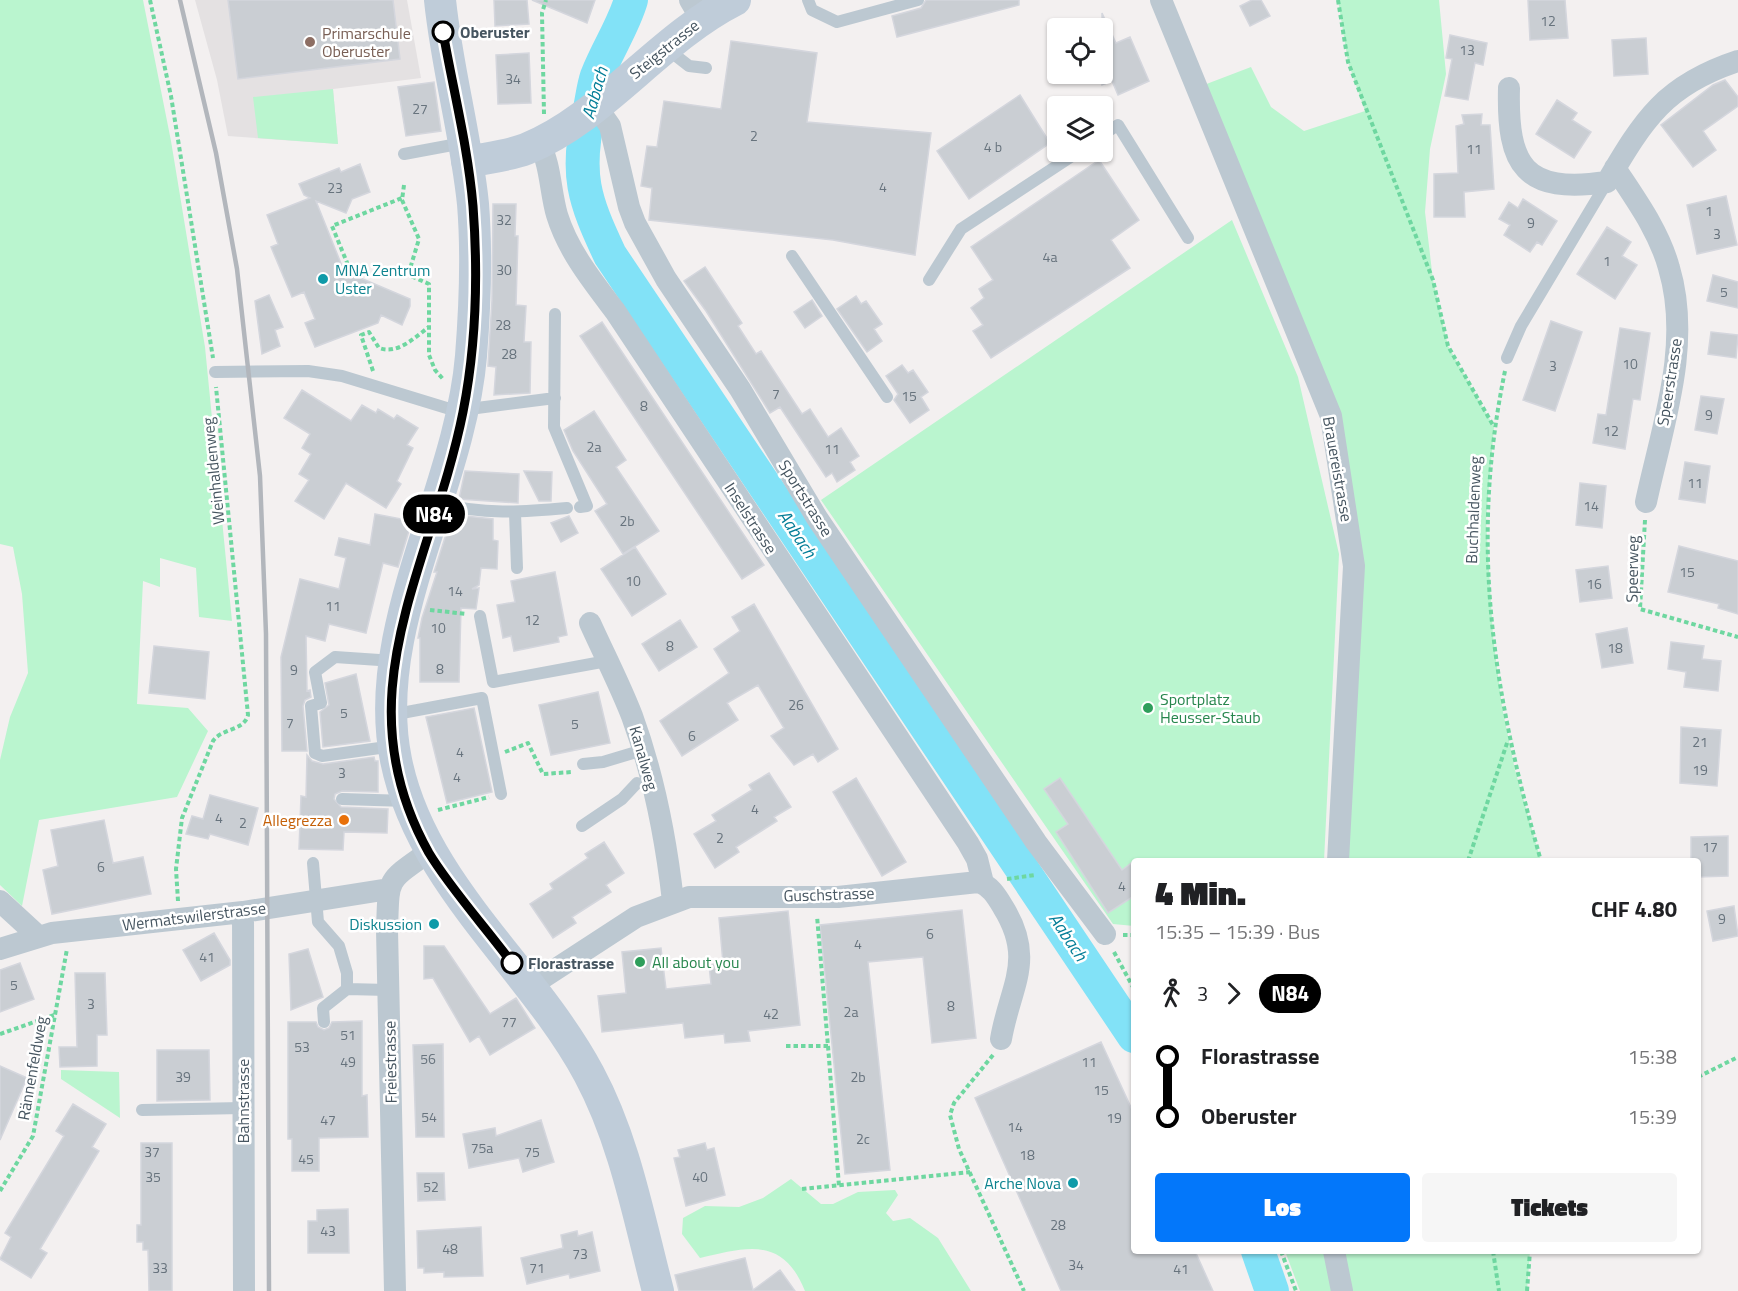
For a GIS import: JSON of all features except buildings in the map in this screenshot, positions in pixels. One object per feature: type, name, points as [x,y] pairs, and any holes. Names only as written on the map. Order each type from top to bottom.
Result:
[{"type":"main road","points":[[440,0],[443,32],[466,152],[473,205],[471,357],[456,410],[438,503],[399,635],[394,661],[390,716],[394,746],[419,806],[429,852],[567,1036],[599,1095],[625,1168],[658,1291]]},
{"type":"main road","name":"Steigstrasse","points":[[466,152],[524,150],[577,118],[665,47],[695,10],[735,0]]},
{"type":"street","name":"Brauereistrasse","points":[[1161,0],[1331,416],[1354,566],[1338,858]]},
{"type":"street","points":[[1509,88],[1511,142],[1528,170],[1556,185],[1569,186],[1611,175],[1646,119],[1662,101],[1703,75],[1738,61]]},
{"type":"street","name":"Sportstrasse","points":[[577,118],[610,126],[629,207],[666,279],[740,389],[817,518],[1050,873],[1105,934]]},
{"type":"street","name":"Inselstrasse","points":[[577,118],[546,156],[557,216],[582,267],[615,311],[993,881]]},
{"type":"street","name":"Speerstrasse","points":[[1611,175],[1642,207],[1657,236],[1669,266],[1678,320],[1672,381],[1646,502]]},
{"type":"street","name":"Kanalweg","points":[[590,623],[632,715],[643,750],[664,839],[673,901]]},
{"type":"street","points":[[389,889],[392,880],[429,852]]},
{"type":"street","points":[[993,881],[994,892],[1010,919],[1020,948],[1019,975],[1006,1008],[1001,1039]]},
{"type":"street","name":"Guschstrasse","points":[[530,986],[614,930],[673,901],[708,896],[838,897],[993,881]]},
{"type":"street","name":"Wermatswilerstrasse","points":[[0,948],[38,936],[243,912],[389,889]]},
{"type":"street","name":"Freiestrasse","points":[[389,889],[388,990],[395,1291]]},
{"type":"street","points":[[0,901],[38,936]]},
{"type":"street","name":"Bahnstrasse","points":[[243,912],[244,1291]]},
{"type":"street","points":[[1335,1254],[1342,1291]]},
{"type":"lane","points":[[808,0],[812,10],[837,22],[918,0]]},
{"type":"lane","points":[[665,47],[689,66],[706,69]]},
{"type":"lane","points":[[1113,128],[1118,125],[1188,238]]},
{"type":"lane","points":[[404,154],[466,152]]},
{"type":"lane","points":[[929,280],[961,230],[1063,162]]},
{"type":"lane","points":[[1507,358],[1521,326],[1611,175]]},
{"type":"lane","points":[[792,256],[887,397]]},
{"type":"lane","points":[[438,503],[469,511],[515,513],[587,506],[554,427],[555,314]]},
{"type":"lane","points":[[215,372],[308,371],[369,383],[456,410],[555,398]]},
{"type":"lane","points":[[515,513],[518,568]]},
{"type":"lane","points":[[480,616],[493,682],[608,661]]},
{"type":"lane","points":[[394,661],[334,657],[315,672],[321,703],[311,706],[315,753],[322,756],[394,746]]},
{"type":"lane","points":[[390,716],[482,698],[501,794]]},
{"type":"lane","points":[[578,768],[643,750]]},
{"type":"lane","points":[[582,826],[622,800],[637,783]]},
{"type":"lane","points":[[342,799],[419,806]]},
{"type":"lane","points":[[313,863],[318,922],[339,946],[343,956],[347,989]]},
{"type":"lane","points":[[324,1022],[323,1008],[347,989],[388,990]]},
{"type":"lane","points":[[142,1110],[243,1108]]},
{"type":"path","name":"Weinhaldenweg","points":[[150,0],[171,96],[215,372],[248,715],[240,726],[216,738],[182,819],[176,869],[178,920]]},
{"type":"path","points":[[546,0],[542,14],[577,118]]},
{"type":"path","points":[[1338,0],[1348,62],[1432,280],[1448,346],[1494,427]]},
{"type":"path","points":[[404,185],[402,198],[419,239],[409,272],[411,276],[429,284],[431,362],[440,376],[453,383],[456,410]]},
{"type":"path","points":[[348,265],[332,226],[402,198]]},
{"type":"path","points":[[369,383],[373,368],[361,335],[369,332],[380,348],[390,350],[404,345],[430,326]]},
{"type":"path","name":"Buchhaldenweg","points":[[1507,358],[1494,427],[1486,520],[1488,581],[1492,636],[1509,740],[1540,858]]},
{"type":"path","name":"Speerweg","points":[[1646,502],[1640,609],[1738,637]]},
{"type":"path","points":[[418,608],[480,616]]},
{"type":"path","points":[[1469,858],[1509,740]]},
{"type":"path","points":[[493,756],[528,743],[543,774],[578,768]]},
{"type":"path","points":[[419,806],[501,794]]},
{"type":"path","points":[[993,881],[1050,873]]},
{"type":"path","points":[[816,897],[839,1186]]},
{"type":"path","points":[[1105,934],[1131,983]]},
{"type":"path","name":"Rännenfeldweg","points":[[0,1191],[33,1136],[69,942]]},
{"type":"path","points":[[0,1034],[54,1014]]},
{"type":"path","points":[[1001,1039],[988,1062],[954,1103],[950,1115],[951,1127],[1024,1291]]},
{"type":"path","points":[[786,1046],[828,1046]]},
{"type":"path","points":[[1701,1076],[1738,1057]]},
{"type":"path","points":[[802,1189],[970,1172]]},
{"type":"path","points":[[1282,1254],[1296,1291]]},
{"type":"path","points":[[1493,1254],[1499,1291]]},
{"type":"path","points":[[1527,1291],[1530,1254]]},
{"type":"shaded area","name":"Primarschule Oberuster","points":[[195,0],[407,0],[421,78],[333,89],[338,144],[228,136],[217,80]]},
{"type":"green space","points":[[0,0],[143,0],[171,141],[205,347],[232,621],[199,617],[196,568],[160,558],[160,587],[143,581],[137,704],[188,708],[208,731],[177,797],[39,820],[22,906],[0,885],[0,760],[10,717],[28,673],[22,594],[13,547],[0,544]]},
{"type":"green space","points":[[1338,0],[1439,0],[1446,74],[1430,149],[1425,212],[1433,280],[1448,346],[1494,427],[1486,520],[1493,636],[1502,707],[1515,770],[1540,858],[1338,858],[1354,566],[1331,416],[1196,88],[1251,67],[1271,107],[1304,131],[1365,111],[1348,62]]},
{"type":"green space","points":[[333,89],[338,144],[258,138],[253,97]]},
{"type":"green space","name":"Sportplatz Heusser-Staub","points":[[1232,220],[1298,377],[1339,554],[1324,858],[1131,858],[1131,926],[1113,924],[821,500]]},
{"type":"green space","points":[[61,1070],[119,1072],[120,1118],[61,1079]]},
{"type":"green space","points":[[791,1179],[821,1204],[833,1204],[858,1192],[895,1190],[898,1195],[886,1213],[893,1221],[910,1218],[938,1238],[971,1291],[805,1291],[796,1273],[775,1253],[748,1249],[700,1258],[682,1234],[683,1218],[705,1206],[739,1207],[763,1198]]},
{"type":"green space","points":[[1286,1254],[1327,1254],[1333,1291],[1300,1291]]},
{"type":"green space","points":[[1335,1254],[1530,1254],[1527,1291],[1342,1291]]},
{"type":"waterway","name":"Aabach","points":[[631,0],[597,76],[583,153],[584,186],[588,202],[610,255],[1131,1032]]},
{"type":"waterway","name":"Aabach","points":[[1259,1254],[1272,1291]]},
{"type":"railway","points":[[180,0],[216,153],[237,269],[260,476],[266,634],[269,1291]]},
{"type":"bus line","name":"N84","points":[[443,32],[464,142],[473,205],[471,357],[463,412],[399,635],[391,682],[390,720],[402,786],[429,852],[512,963]]},
{"type":"place","name":"Oberuster","points":[[443,32]]},
{"type":"place","name":"Primarschule Oberuster","points":[[310,42]]},
{"type":"place","name":"MNA Zentrum Uster","points":[[323,279]]},
{"type":"place","name":"Sportplatz Heusser-Staub","points":[[1148,708]]},
{"type":"place","name":"Allegrezza","points":[[344,820]]},
{"type":"place","name":"Diskussion","points":[[434,924]]},
{"type":"place","name":"All about you","points":[[640,962]]},
{"type":"place","name":"Florastrasse","points":[[512,963]]},
{"type":"place","name":"Arche Nova","points":[[1073,1183]]}]
